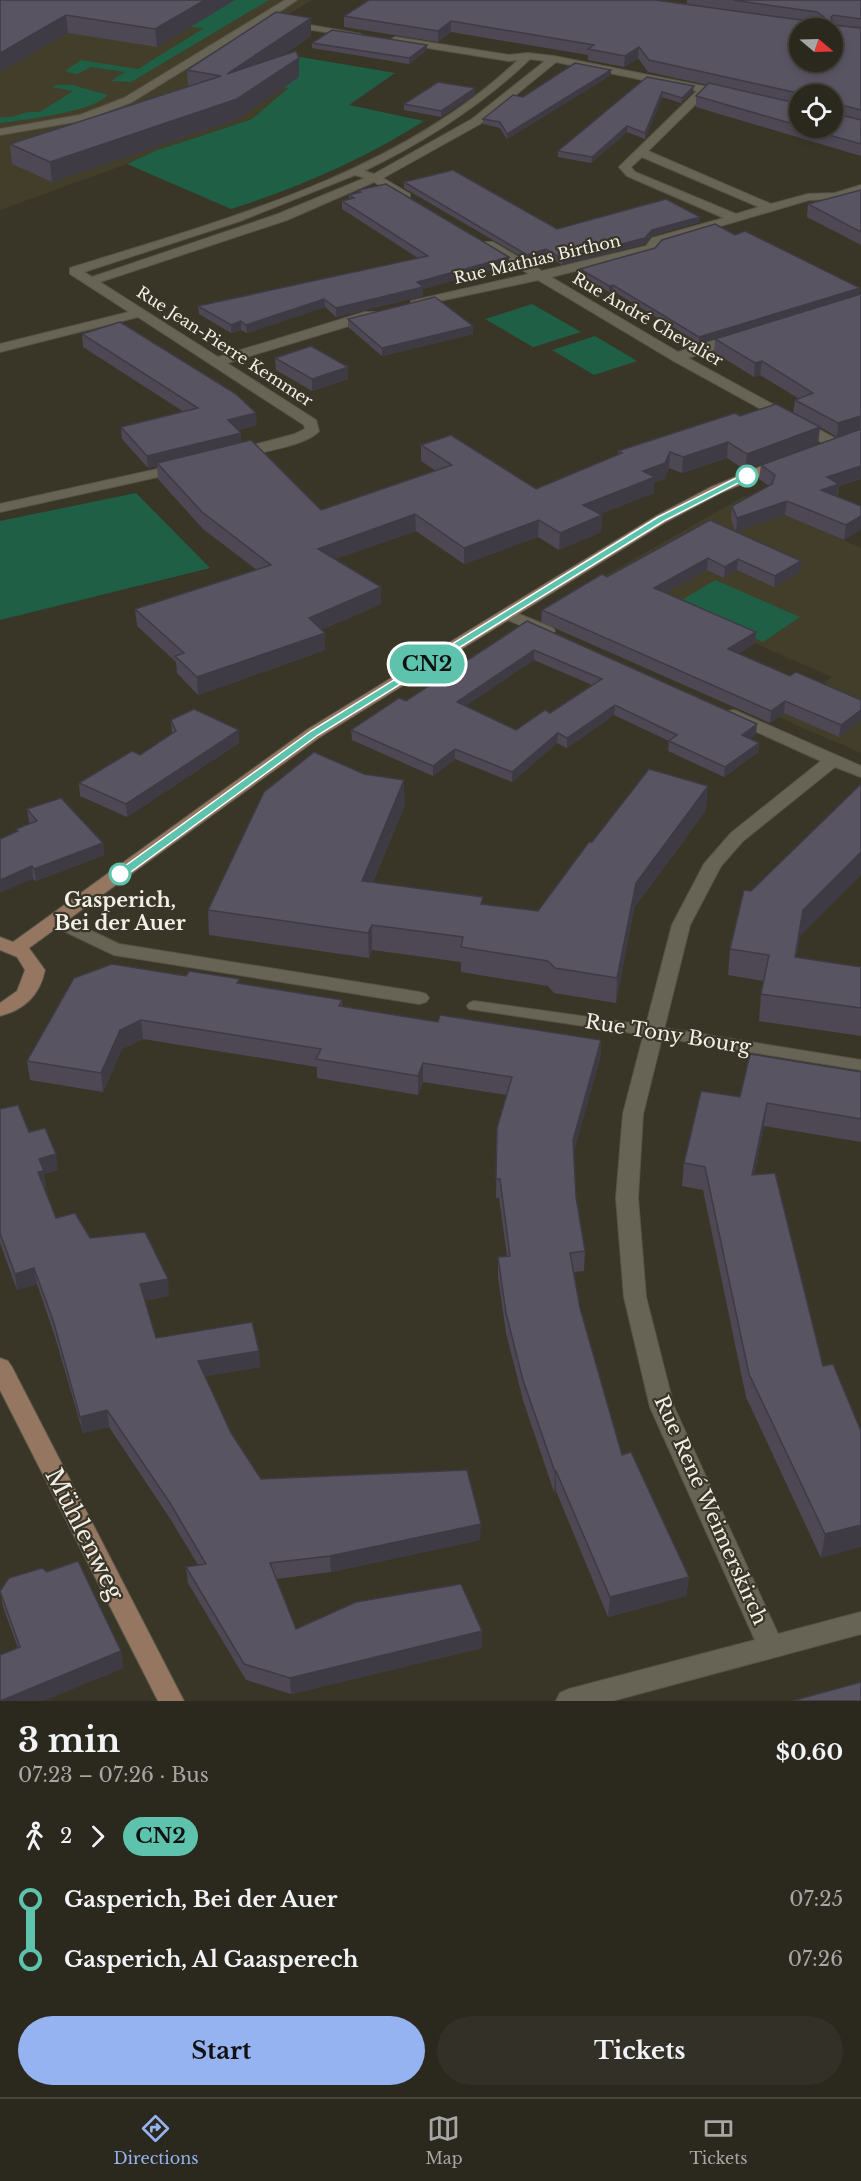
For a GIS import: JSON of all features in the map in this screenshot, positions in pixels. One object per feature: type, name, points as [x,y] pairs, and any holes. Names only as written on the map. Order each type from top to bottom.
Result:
[{"type":"street","points":[[0,132],[82,118],[128,100],[292,0]]},
{"type":"street","points":[[260,20],[368,32],[273,12]]},
{"type":"street","points":[[391,35],[509,58],[528,56],[554,59],[738,96]]},
{"type":"street","points":[[528,56],[489,92],[441,125],[399,149],[353,171],[280,202],[74,271],[88,279],[207,244],[375,178],[465,128],[554,59]]},
{"type":"street","points":[[706,88],[625,167],[631,174],[735,218]]},
{"type":"street","points":[[641,152],[770,208]]},
{"type":"street","points":[[353,171],[375,178],[416,202]]},
{"type":"street","name":"Rue Mathias Birthon","points":[[217,362],[341,322],[537,274],[578,269],[650,249],[656,241],[807,197],[836,196],[861,188]]},
{"type":"street","points":[[189,234],[207,244]]},
{"type":"street","name":"Rue André Chevalier","points":[[477,238],[677,357],[833,443]]},
{"type":"street","name":"Rue Jean-Pierre Kemmer","points":[[88,279],[311,423],[312,431],[300,437],[223,457]]},
{"type":"street","points":[[0,348],[140,313]]},
{"type":"street","points":[[677,357],[753,333]]},
{"type":"street","points":[[814,450],[852,437]]},
{"type":"street","points":[[9,946],[56,921],[314,733],[661,519],[735,482],[795,457]]},
{"type":"street","points":[[0,508],[190,465]]},
{"type":"street","points":[[507,614],[560,637]]},
{"type":"street","points":[[722,709],[861,772]]},
{"type":"street","name":"Rue René Weimerskirch","points":[[771,1647],[662,1407],[635,1297],[627,1198],[633,1114],[652,1031],[681,925],[713,864],[737,837],[834,759]]},
{"type":"street","points":[[56,921],[114,949],[419,998]]},
{"type":"street","points":[[0,1011],[24,996],[33,983],[35,970],[29,958],[9,946]]},
{"type":"street","name":"Mühlenweg","points":[[0,1367],[171,1701]]},
{"type":"street","points":[[570,1701],[597,1697],[861,1623]]},
{"type":"lane","name":"Rue Tony Bourg","points":[[474,1006],[652,1031],[861,1065]]},
{"type":"shaded area","points":[[0,0],[312,0],[195,71],[289,87],[252,119],[155,151],[127,164],[0,210]]},
{"type":"shaded area","points":[[744,496],[861,548],[861,753],[778,717],[832,677],[603,577]]},
{"type":"green space","points":[[235,0],[269,0],[131,82],[111,81],[125,72],[91,67],[77,74],[66,70],[81,60],[138,69],[204,28],[190,27]]},
{"type":"green space","points":[[236,46],[395,73],[349,105],[424,121],[378,148],[330,171],[281,192],[231,209],[127,164],[155,151],[252,119],[288,88],[194,71]]},
{"type":"green space","points":[[72,85],[108,95],[100,101],[73,111],[0,123],[0,117],[40,112],[73,91],[52,87]]},
{"type":"green space","points":[[532,304],[581,332],[533,347],[485,319]]},
{"type":"green space","points":[[595,336],[637,361],[594,375],[552,350]]},
{"type":"green space","points":[[136,493],[210,568],[0,620],[0,521]]},
{"type":"green space","points":[[715,580],[800,617],[763,642],[677,603]]},
{"type":"building","points":[[0,0],[205,0],[155,29],[66,15],[0,53]]},
{"type":"building","points":[[369,0],[655,0],[789,18],[789,72],[843,72],[843,26],[861,28],[861,110],[843,105],[843,84],[789,84],[789,91],[649,60],[639,47],[625,56],[588,49],[594,45],[451,21],[438,31],[344,16]]},
{"type":"building","points":[[733,0],[861,0],[861,19],[833,15],[823,18],[817,12]]},
{"type":"building","points":[[276,12],[311,18],[227,74],[296,51],[299,58],[237,99],[50,162],[10,144],[221,76],[187,70]]},
{"type":"building","points":[[332,30],[427,45],[409,58],[312,43]]},
{"type":"building","points":[[575,63],[611,70],[507,134],[500,122],[483,119],[513,95],[523,97]]},
{"type":"building","points":[[647,77],[694,86],[682,98],[662,92],[645,133],[627,126],[592,157],[558,151]]},
{"type":"building","points":[[438,82],[475,88],[441,111],[404,104]]},
{"type":"building","points":[[709,83],[789,101],[789,123],[696,96]]},
{"type":"building","points":[[843,116],[861,120],[861,144],[840,138],[843,138]]},
{"type":"building","points":[[453,170],[557,229],[666,199],[700,217],[652,230],[645,238],[563,259],[546,249],[527,255],[404,182]]},
{"type":"building","points":[[386,184],[509,257],[417,282],[423,287],[336,308],[324,299],[246,325],[241,321],[231,325],[198,306],[428,256],[342,201],[354,198],[349,195],[361,192],[359,190]]},
{"type":"building","points":[[861,190],[861,232],[808,204]]},
{"type":"building","points":[[715,224],[735,235],[745,231],[860,288],[699,337],[613,285],[609,286],[580,269],[655,248],[662,240]]},
{"type":"building","points":[[861,294],[861,416],[838,423],[795,400],[813,393],[762,361],[755,363],[715,339]]},
{"type":"building","points":[[435,297],[473,326],[382,348],[348,319]]},
{"type":"building","points":[[120,322],[236,394],[256,413],[228,420],[241,433],[147,456],[121,427],[198,408],[82,334]]},
{"type":"building","points":[[311,346],[348,367],[312,379],[275,358]]},
{"type":"building","points":[[776,404],[820,427],[747,454],[728,442],[683,457],[670,452],[665,463],[643,471],[655,477],[583,505],[602,515],[560,533],[539,520],[464,548],[415,514],[318,549],[381,587],[309,618],[325,633],[197,677],[175,656],[184,653],[135,609],[271,565],[202,512],[157,463],[251,440],[321,510],[452,465],[421,445],[451,435],[536,489],[622,453],[618,451],[735,413],[740,416]]},
{"type":"building","points":[[861,429],[861,466],[827,477],[839,484],[821,490],[861,506],[861,516],[846,525],[787,501],[737,518],[732,506],[772,484],[775,475],[761,465]]},
{"type":"building","points":[[710,520],[801,561],[775,576],[738,559],[725,567],[708,558],[654,588],[756,632],[728,649],[790,676],[796,672],[861,700],[861,710],[841,725],[785,701],[771,711],[542,610],[602,574],[607,577]]},
{"type":"building","points":[[527,621],[757,724],[742,735],[759,743],[725,767],[669,741],[677,735],[615,705],[567,738],[558,733],[512,772],[455,749],[433,766],[351,730],[399,698],[406,701]],"holes":[[[534,650],[602,679],[550,713],[545,710],[516,730],[457,702]]]},
{"type":"building","points":[[194,709],[239,730],[126,804],[79,783],[132,751],[140,755],[176,731],[171,720]]},
{"type":"building","points":[[314,752],[364,774],[404,780],[362,881],[483,897],[481,904],[538,911],[589,842],[592,842],[649,769],[708,786],[636,883],[617,978],[555,968],[548,961],[461,947],[463,937],[372,925],[368,933],[208,910],[264,792]]},
{"type":"building","points":[[861,784],[861,852],[803,910],[795,957],[861,967],[861,1008],[761,994],[769,955],[730,949],[744,890],[751,891]]},
{"type":"building","points":[[61,798],[103,843],[34,869],[32,866],[0,880],[0,839],[18,831],[16,829],[37,821],[27,809]]},
{"type":"building","points":[[112,964],[186,976],[189,971],[240,979],[237,983],[342,1000],[339,1006],[438,1022],[440,1015],[601,1040],[573,1140],[576,1197],[585,1251],[570,1253],[580,1308],[622,1455],[631,1452],[689,1577],[610,1597],[555,1472],[523,1380],[506,1313],[498,1257],[510,1256],[500,1179],[496,1179],[497,1128],[512,1077],[423,1063],[418,1076],[316,1059],[321,1049],[141,1020],[120,1030],[101,1073],[27,1061],[74,978]]},
{"type":"building","points":[[750,1054],[861,1072],[861,1119],[767,1103],[752,1175],[775,1173],[823,1366],[833,1364],[861,1431],[861,1525],[825,1534],[749,1374],[705,1167],[684,1163],[701,1091],[740,1097]]},
{"type":"building","points":[[18,1105],[29,1132],[45,1128],[56,1154],[39,1159],[44,1171],[38,1172],[56,1218],[75,1213],[90,1238],[145,1232],[168,1279],[140,1284],[156,1338],[252,1322],[259,1351],[198,1361],[231,1433],[261,1479],[467,1470],[481,1524],[330,1556],[270,1563],[296,1629],[356,1602],[461,1584],[482,1631],[290,1678],[244,1664],[186,1567],[206,1564],[170,1503],[107,1410],[80,1417],[53,1320],[34,1268],[15,1274],[0,1233],[0,1109]]},
{"type":"building","points":[[78,1561],[121,1651],[0,1701],[0,1655],[20,1647],[0,1591],[9,1578],[42,1568],[47,1572]]},
{"type":"building","points":[[861,1682],[861,1701],[792,1701]]},
{"type":"bus line","name":"CN2","points":[[120,874],[314,733],[661,519],[747,476]]},
{"type":"place","name":"Gasperich, Bei der Auer","points":[[120,874]]}]
